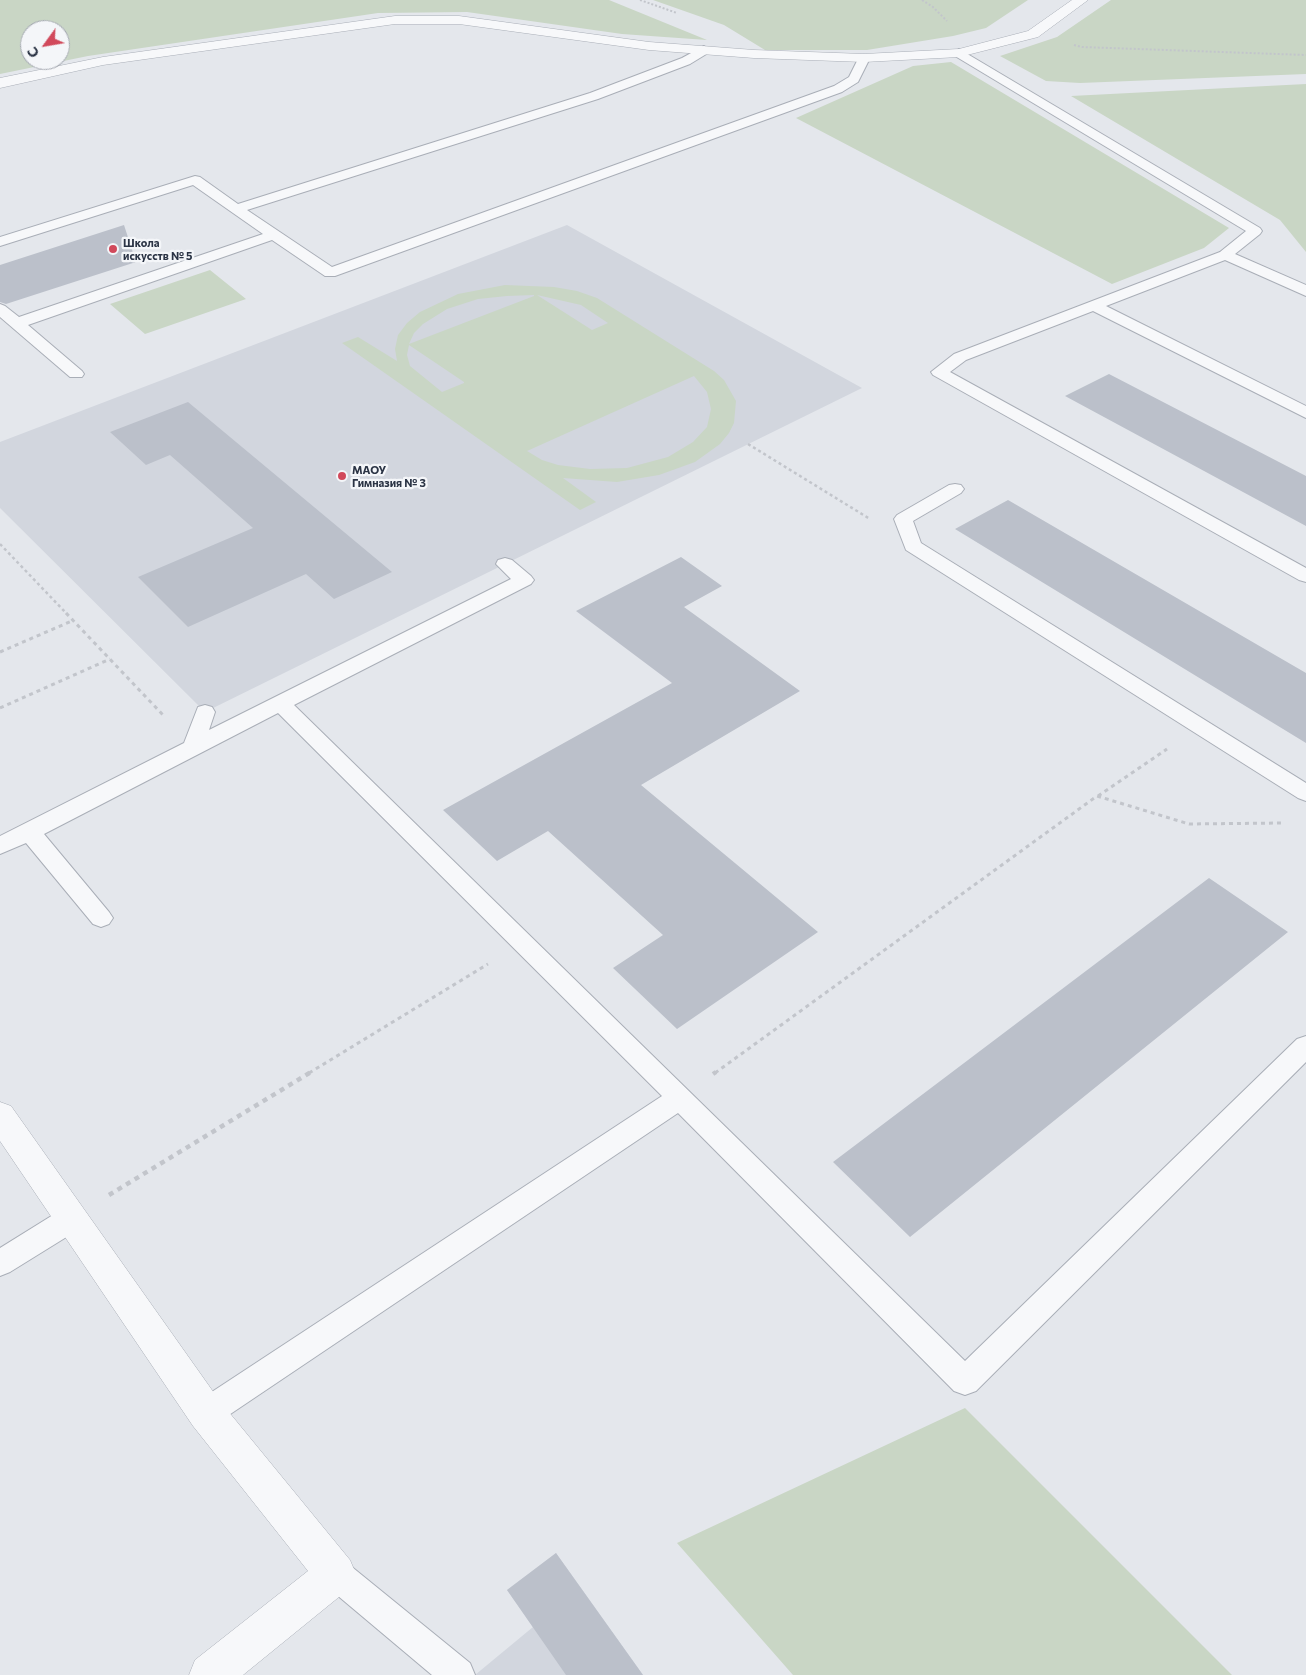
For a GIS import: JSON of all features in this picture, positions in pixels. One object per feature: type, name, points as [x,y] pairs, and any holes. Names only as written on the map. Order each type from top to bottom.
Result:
[{"type":"street","points":[[0,83],[103,60],[395,20],[459,20],[649,46],[704,50],[864,58],[959,53],[1033,34],[1081,0]]},
{"type":"street","points":[[0,1115],[206,1413],[336,1574],[210,1675]]},
{"type":"lane","points":[[236,209],[594,96],[686,62],[704,50]]},
{"type":"lane","points":[[959,53],[1255,230],[1225,255],[960,357],[939,372],[1306,576]]},
{"type":"lane","points":[[0,242],[195,180],[330,273],[838,89],[854,79],[864,58]]},
{"type":"lane","points":[[17,324],[274,235]]},
{"type":"lane","points":[[1225,255],[1306,291]]},
{"type":"lane","points":[[1094,306],[1306,413]]},
{"type":"lane","points":[[0,309],[76,374]]},
{"type":"lane","points":[[955,489],[903,519],[913,546],[1306,793]]},
{"type":"lane","points":[[0,846],[524,580],[505,564]]},
{"type":"lane","points":[[280,703],[965,1381],[1306,1046]]},
{"type":"lane","points":[[193,748],[205,712]]},
{"type":"lane","points":[[29,832],[101,918]]},
{"type":"lane","points":[[206,1413],[680,1098]]},
{"type":"lane","points":[[0,1263],[71,1219]]},
{"type":"lane","points":[[336,1574],[458,1675]]},
{"type":"path","points":[[1033,34],[1082,47],[1306,55]]},
{"type":"path","points":[[748,444],[913,546]]},
{"type":"path","points":[[0,544],[74,620],[193,748]]},
{"type":"path","points":[[0,652],[74,620]]},
{"type":"path","points":[[0,708],[110,659]]},
{"type":"path","points":[[680,1098],[1097,796],[1200,727]]},
{"type":"path","points":[[1097,796],[1189,824],[1287,823]]},
{"type":"path","points":[[71,1219],[523,943]]},
{"type":"shaded area","name":"МАОУ Гимназия № 3","points":[[567,225],[862,388],[205,712],[0,508],[0,442]]},
{"type":"shaded area","points":[[556,1553],[643,1675],[475,1675],[533,1627],[507,1590]]},
{"type":"green space","points":[[0,0],[609,0],[707,40],[622,34],[467,12],[378,13],[70,60],[70,20],[20,20],[20,70],[0,74]]},
{"type":"green space","points":[[653,0],[1028,0],[986,28],[953,36],[867,50],[765,50],[724,25]]},
{"type":"green space","points":[[1111,0],[1306,0],[1306,74],[1080,83],[1046,81],[1000,56],[1057,37]]},
{"type":"green space","points":[[951,62],[1229,228],[1204,248],[1112,284],[796,118],[913,66]]},
{"type":"green space","points":[[1306,84],[1306,252],[1280,220],[1071,96]]},
{"type":"green space","points":[[210,270],[246,299],[145,334],[110,304]]},
{"type":"green space","points":[[505,285],[554,287],[577,291],[597,298],[714,371],[724,380],[736,401],[734,423],[720,444],[695,462],[659,475],[617,482],[563,478],[596,502],[580,510],[342,343],[358,337],[397,361],[395,349],[398,335],[407,323],[420,312],[458,294]],"holes":[[[534,295],[409,344],[414,333],[423,324],[447,309],[478,299]],[[537,295],[581,305],[608,323],[592,330]],[[409,345],[464,383],[442,392],[410,366],[407,355]],[[694,376],[707,392],[711,409],[707,427],[693,442],[668,457],[627,468],[590,469],[558,465],[542,460],[527,451]]]},
{"type":"green space","points":[[965,1408],[1232,1675],[793,1675],[677,1543]]},
{"type":"building","name":"Школа искусств № 5","points":[[124,225],[136,262],[6,304],[0,302],[0,265]]},
{"type":"building","points":[[1109,374],[1306,476],[1306,526],[1065,396]]},
{"type":"building","points":[[188,402],[392,572],[334,599],[306,574],[188,627],[138,577],[253,528],[170,455],[146,465],[110,432]]},
{"type":"building","points":[[1008,500],[1306,673],[1306,743],[955,529]]},
{"type":"building","points":[[681,557],[722,586],[684,607],[800,691],[641,785],[818,932],[677,1029],[613,968],[663,935],[548,831],[497,861],[443,810],[672,683],[576,611]]},
{"type":"building","points":[[1209,878],[1288,932],[910,1237],[833,1162]]},
{"type":"building","points":[[556,1553],[643,1675],[566,1675],[507,1590]]},
{"type":"place","name":"Школа искусств № 5","points":[[113,249]]},
{"type":"place","name":"МАОУ Гимназия № 3","points":[[342,476]]}]
